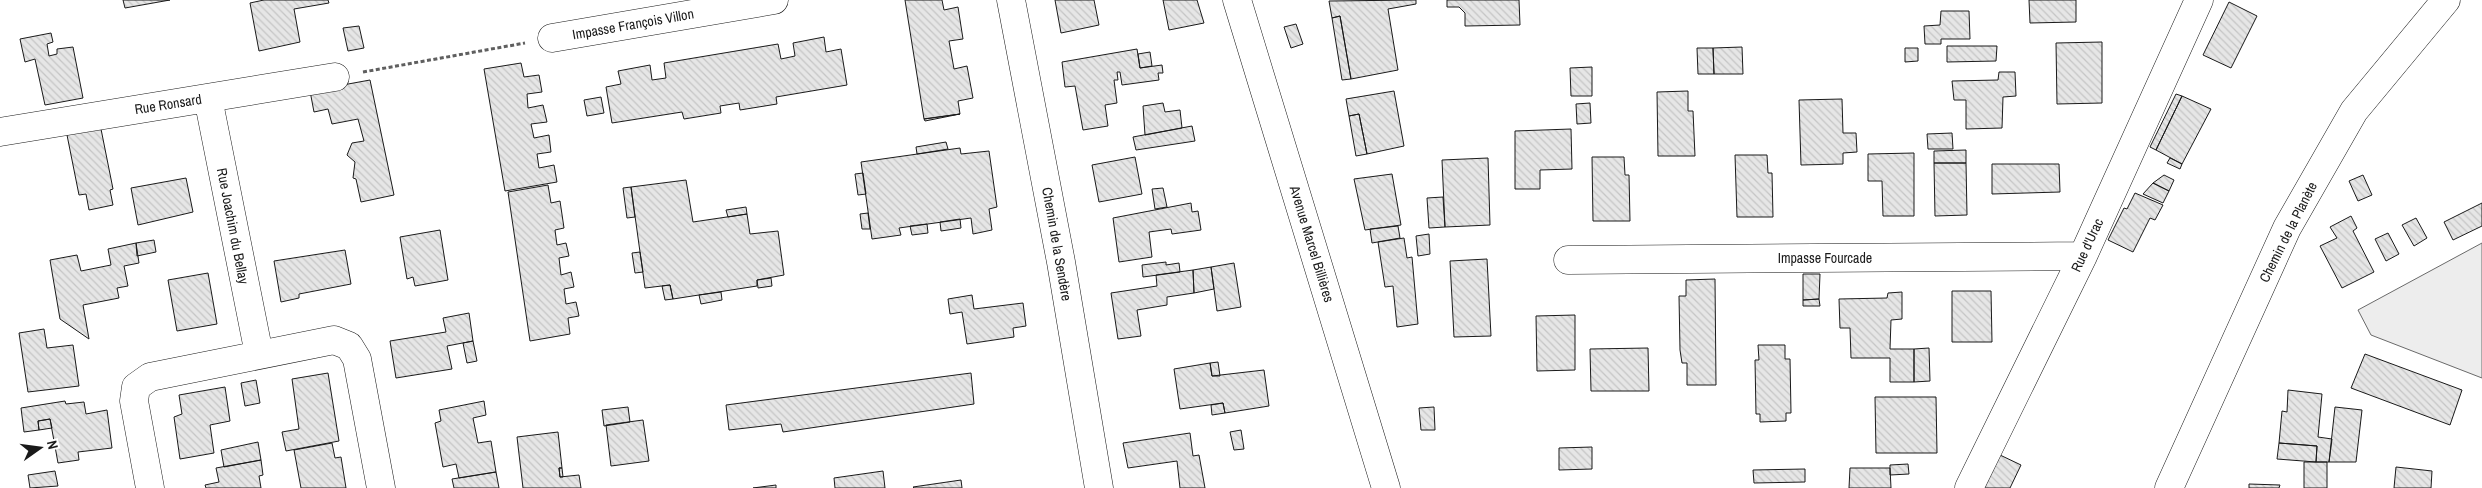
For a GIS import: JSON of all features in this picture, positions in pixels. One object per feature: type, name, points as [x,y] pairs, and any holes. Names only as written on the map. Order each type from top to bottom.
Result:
[{"type":"street","name":"Impasse François Villon","points":[[552,38],[774,0]]},
{"type":"street","name":"Chemin de la Sendère","points":[[1011,0],[1061,262],[1099,488]]},
{"type":"street","name":"Avenue Marcel Billières","points":[[1237,0],[1386,488]]},
{"type":"street","name":"Rue d'Urac","points":[[1969,488],[2082,256],[2199,0]]},
{"type":"street","name":"Chemin de la Planète","points":[[2169,488],[2287,228],[2354,111],[2446,0]]},
{"type":"street","name":"Rue Ronsard","points":[[0,132],[335,77]]},
{"type":"street","name":"Rue Joachim du Bellay","points":[[208,98],[259,354]]},
{"type":"street","name":"Impasse Fourcade","points":[[1568,260],[2082,256]]},
{"type":"street","points":[[150,488],[134,401],[136,387],[150,376],[334,340],[349,346],[357,360],[381,488]]},
{"type":"path","points":[[335,77],[552,38]]},
{"type":"shaded area","points":[[2482,243],[2482,378],[2371,335],[2358,310]]},
{"type":"building","points":[[123,0],[170,0],[125,8]]},
{"type":"building","points":[[264,0],[328,0],[329,3],[294,9],[300,42],[259,51],[250,3]]},
{"type":"building","points":[[905,0],[942,0],[944,10],[958,7],[963,39],[949,41],[954,69],[967,66],[973,98],[958,101],[960,114],[924,119]]},
{"type":"building","points":[[1055,0],[1094,0],[1099,25],[1061,33]]},
{"type":"building","points":[[1163,0],[1197,0],[1204,23],[1169,30]]},
{"type":"building","points":[[1416,0],[1416,4],[1388,9],[1398,70],[1351,79],[1340,16],[1332,18],[1329,1]]},
{"type":"building","points":[[1447,0],[1519,0],[1520,25],[1465,26],[1465,13],[1459,7],[1447,7]]},
{"type":"building","points":[[2029,0],[2076,0],[2076,22],[2030,23]]},
{"type":"building","points":[[2229,2],[2257,16],[2231,68],[2203,55]]},
{"type":"building","points":[[1941,11],[1969,11],[1970,39],[1941,39],[1941,44],[1925,44],[1924,26],[1940,25]]},
{"type":"building","points":[[1340,16],[1351,79],[1342,80],[1332,18]]},
{"type":"building","points":[[1296,24],[1303,44],[1291,48],[1284,27]]},
{"type":"building","points":[[359,26],[364,48],[348,51],[343,28]]},
{"type":"building","points":[[51,33],[53,42],[47,44],[49,56],[57,54],[57,49],[73,47],[83,98],[45,105],[35,59],[25,62],[20,39]]},
{"type":"building","points":[[824,37],[826,52],[841,49],[847,85],[776,97],[777,104],[740,110],[739,103],[720,106],[721,113],[684,119],[682,112],[612,123],[606,87],[621,84],[618,71],[650,65],[652,80],[666,78],[664,63],[778,44],[781,59],[795,56],[793,43]]},
{"type":"building","points":[[2102,42],[2102,103],[2057,104],[2056,43]]},
{"type":"building","points":[[1947,46],[1997,46],[1996,61],[1947,62]]},
{"type":"building","points":[[1742,47],[1743,74],[1714,74],[1713,48]]},
{"type":"building","points":[[1697,48],[1713,48],[1714,74],[1698,74]]},
{"type":"building","points":[[1905,48],[1918,48],[1918,61],[1905,62]]},
{"type":"building","points":[[1137,49],[1140,68],[1162,65],[1163,73],[1158,73],[1159,80],[1122,85],[1120,72],[1117,72],[1118,80],[1114,80],[1117,103],[1105,105],[1108,126],[1083,130],[1075,86],[1065,87],[1062,62]]},
{"type":"building","points":[[1150,52],[1152,66],[1140,68],[1138,54]]},
{"type":"building","points":[[521,63],[524,77],[539,75],[542,92],[527,94],[528,108],[543,105],[547,122],[531,124],[534,138],[549,135],[551,152],[537,154],[539,168],[554,165],[557,182],[505,191],[484,69]]},
{"type":"building","points":[[1592,67],[1592,96],[1571,96],[1570,68]]},
{"type":"building","points":[[1999,72],[2015,72],[2016,96],[2003,97],[2002,128],[1966,129],[1966,100],[1954,100],[1952,81],[1998,80]]},
{"type":"building","points":[[370,80],[394,195],[361,202],[356,179],[353,178],[355,162],[347,155],[352,143],[364,141],[358,119],[332,124],[328,109],[314,112],[310,91]]},
{"type":"building","points":[[1394,91],[1404,146],[1367,154],[1359,114],[1349,116],[1346,99]]},
{"type":"building","points":[[1688,91],[1688,111],[1693,111],[1695,156],[1658,156],[1657,92]]},
{"type":"building","points":[[2176,94],[2182,96],[2156,150],[2150,147]]},
{"type":"building","points":[[2182,96],[2211,109],[2182,164],[2156,150]]},
{"type":"building","points":[[601,97],[604,113],[587,116],[584,100]]},
{"type":"building","points":[[1842,99],[1843,133],[1856,133],[1857,152],[1843,153],[1843,164],[1801,165],[1799,100]]},
{"type":"building","points":[[1163,103],[1165,112],[1180,110],[1182,128],[1145,135],[1143,106]]},
{"type":"building","points":[[1590,103],[1591,123],[1577,124],[1576,104]]},
{"type":"building","points":[[960,114],[925,121],[924,119]]},
{"type":"building","points":[[1359,114],[1367,154],[1356,156],[1349,116]]},
{"type":"building","points":[[100,124],[113,189],[110,190],[113,205],[89,210],[86,194],[79,195],[66,130]]},
{"type":"building","points":[[1192,126],[1195,141],[1136,150],[1133,137]]},
{"type":"building","points":[[1571,129],[1572,169],[1540,170],[1540,189],[1515,189],[1515,131]]},
{"type":"building","points":[[1952,133],[1953,149],[1928,149],[1927,134]]},
{"type":"building","points":[[946,142],[948,149],[917,154],[916,147]]},
{"type":"building","points":[[960,148],[961,154],[989,151],[997,207],[989,209],[992,230],[973,234],[971,218],[899,228],[901,235],[872,239],[861,162]]},
{"type":"building","points":[[1966,150],[1966,163],[1934,163],[1934,151]]},
{"type":"building","points":[[1914,153],[1914,216],[1883,216],[1882,181],[1868,181],[1868,154]]},
{"type":"building","points":[[1735,155],[1767,155],[1768,173],[1772,173],[1773,217],[1737,217]]},
{"type":"building","points":[[1135,157],[1142,194],[1099,202],[1092,165]]},
{"type":"building","points":[[1592,157],[1624,157],[1625,175],[1629,175],[1630,221],[1593,221]]},
{"type":"building","points":[[1488,158],[1490,225],[1445,227],[1442,160]]},
{"type":"building","points":[[2170,158],[2182,164],[2180,169],[2167,163]]},
{"type":"building","points":[[1934,163],[1966,163],[1967,215],[1935,216]]},
{"type":"building","points":[[1992,164],[2059,164],[2060,192],[1992,194]]},
{"type":"building","points":[[863,173],[866,194],[858,195],[855,174]]},
{"type":"building","points":[[1392,174],[1401,225],[1365,230],[1354,179]]},
{"type":"building","points":[[2164,175],[2174,180],[2169,191],[2153,183]]},
{"type":"building","points":[[2363,175],[2372,195],[2358,201],[2349,181]]},
{"type":"building","points":[[186,178],[193,212],[138,225],[131,188]]},
{"type":"building","points":[[686,180],[693,222],[747,214],[750,234],[778,231],[784,275],[757,280],[757,286],[673,299],[670,285],[645,288],[631,187]]},
{"type":"building","points":[[2153,183],[2169,191],[2163,203],[2143,194]]},
{"type":"building","points":[[548,185],[551,203],[560,201],[564,228],[555,230],[557,245],[566,243],[569,256],[559,258],[561,275],[571,272],[574,287],[564,289],[566,304],[576,302],[579,316],[568,318],[570,334],[530,341],[508,192]]},
{"type":"building","points":[[631,187],[635,217],[627,218],[623,188]]},
{"type":"building","points":[[1163,188],[1167,207],[1155,209],[1152,189]]},
{"type":"building","points":[[2135,193],[2163,205],[2155,220],[2150,218],[2133,252],[2108,240],[2124,208],[2127,209]]},
{"type":"building","points":[[1443,197],[1445,227],[1429,228],[1427,198]]},
{"type":"building","points":[[1191,203],[1192,212],[1198,211],[1201,230],[1172,234],[1171,229],[1149,232],[1152,257],[1119,262],[1113,218]]},
{"type":"building","points":[[2482,203],[2482,226],[2453,240],[2444,222]]},
{"type":"building","points":[[746,207],[747,214],[728,217],[726,210]]},
{"type":"building","points":[[868,213],[870,229],[862,229],[860,214]]},
{"type":"building","points":[[2351,216],[2357,228],[2353,231],[2374,272],[2342,288],[2320,246],[2337,238],[2330,227]]},
{"type":"building","points":[[2416,218],[2427,238],[2414,246],[2402,225]]},
{"type":"building","points":[[960,219],[961,228],[941,231],[940,222]]},
{"type":"building","points":[[927,224],[928,233],[912,235],[910,226]]},
{"type":"building","points":[[1398,226],[1400,238],[1372,243],[1370,229]]},
{"type":"building","points":[[440,230],[448,280],[415,286],[413,277],[407,279],[400,237]]},
{"type":"building","points":[[2388,233],[2399,254],[2386,261],[2375,239]]},
{"type":"building","points":[[1429,234],[1430,254],[1418,256],[1416,236]]},
{"type":"building","points":[[1404,238],[1407,258],[1412,257],[1418,324],[1397,327],[1393,286],[1385,287],[1378,242]]},
{"type":"building","points":[[154,240],[156,252],[137,256],[136,243]]},
{"type":"building","points":[[136,243],[139,263],[124,266],[128,286],[117,288],[119,298],[83,305],[89,339],[60,319],[50,260],[77,255],[81,271],[111,265],[108,249]]},
{"type":"building","points":[[345,250],[351,284],[299,294],[299,298],[281,302],[274,261]]},
{"type":"building","points":[[640,252],[643,272],[635,273],[632,253]]},
{"type":"building","points":[[1487,259],[1491,336],[1454,337],[1450,261]]},
{"type":"building","points":[[1166,262],[1166,265],[1179,263],[1180,272],[1143,277],[1142,265]]},
{"type":"building","points":[[1234,263],[1241,307],[1217,311],[1211,267]]},
{"type":"building","points":[[1211,267],[1214,289],[1194,293],[1193,270]]},
{"type":"building","points":[[1193,270],[1194,293],[1167,297],[1167,305],[1137,310],[1141,336],[1118,339],[1111,293],[1157,286],[1156,275]]},
{"type":"building","points":[[208,273],[217,324],[177,331],[168,280]]},
{"type":"building","points":[[1803,274],[1820,274],[1819,299],[1803,300]]},
{"type":"building","points":[[771,278],[772,286],[758,288],[757,280]]},
{"type":"building","points":[[1715,279],[1716,385],[1687,385],[1687,363],[1682,363],[1680,350],[1679,296],[1686,296],[1686,280]]},
{"type":"building","points":[[670,285],[673,299],[665,300],[662,286]]},
{"type":"building","points":[[1952,291],[1991,291],[1992,342],[1952,342]]},
{"type":"building","points":[[721,292],[722,300],[701,304],[699,295]]},
{"type":"building","points":[[1902,292],[1902,319],[1891,320],[1890,349],[1914,349],[1914,382],[1890,382],[1890,358],[1851,358],[1850,328],[1840,328],[1839,299],[1887,298],[1888,293]]},
{"type":"building","points":[[972,295],[974,309],[1023,303],[1026,326],[1013,328],[1014,337],[967,344],[962,312],[950,314],[948,299]]},
{"type":"building","points":[[1819,299],[1820,306],[1803,306],[1803,300]]},
{"type":"building","points":[[469,313],[473,341],[447,346],[452,369],[396,378],[390,341],[446,332],[443,318]]},
{"type":"building","points":[[1575,315],[1575,370],[1537,371],[1536,316]]},
{"type":"building","points":[[44,329],[47,348],[73,345],[79,386],[28,392],[19,333]]},
{"type":"building","points":[[473,341],[477,361],[467,363],[463,343]]},
{"type":"building","points":[[1758,345],[1785,345],[1785,359],[1790,359],[1791,413],[1786,413],[1786,421],[1760,422],[1760,414],[1756,414],[1755,360],[1759,360]]},
{"type":"building","points":[[1648,348],[1649,391],[1591,391],[1590,349]]},
{"type":"building","points":[[1929,348],[1930,381],[1914,382],[1914,349]]},
{"type":"building","points":[[2365,354],[2462,390],[2450,425],[2351,388]]},
{"type":"building","points":[[1218,362],[1220,376],[1212,376],[1210,363]]},
{"type":"building","points":[[1210,363],[1212,376],[1264,370],[1269,406],[1225,413],[1223,403],[1180,409],[1174,369]]},
{"type":"building","points":[[328,373],[339,441],[286,451],[282,432],[299,429],[292,379]]},
{"type":"building","points":[[971,373],[974,404],[783,432],[781,424],[729,430],[726,405]]},
{"type":"building","points":[[256,380],[260,403],[245,406],[241,383]]},
{"type":"building","points":[[225,387],[230,421],[210,425],[214,453],[180,459],[174,417],[182,414],[179,395]]},
{"type":"building","points":[[2288,390],[2322,394],[2318,437],[2332,439],[2329,462],[2316,462],[2317,446],[2279,443],[2282,411],[2287,412]]},
{"type":"building","points":[[1875,397],[1936,397],[1937,453],[1876,453]]},
{"type":"building","points":[[65,401],[66,404],[84,402],[86,414],[107,410],[112,448],[78,452],[79,460],[58,463],[50,419],[38,421],[39,430],[24,432],[21,408]]},
{"type":"building","points":[[484,401],[486,415],[473,418],[478,443],[491,441],[496,472],[459,478],[456,464],[443,467],[435,423],[441,421],[439,410]]},
{"type":"building","points":[[1223,403],[1225,413],[1212,415],[1211,405]]},
{"type":"building","points":[[628,407],[630,422],[604,426],[602,410]]},
{"type":"building","points":[[1434,407],[1435,430],[1421,430],[1419,408]]},
{"type":"building","points":[[2335,407],[2362,410],[2356,462],[2329,462]]},
{"type":"building","points":[[50,419],[52,428],[39,430],[38,421]]},
{"type":"building","points":[[643,420],[649,461],[611,466],[606,425]]},
{"type":"building","points":[[1241,430],[1244,449],[1234,450],[1230,432]]},
{"type":"building","points":[[558,432],[562,468],[559,468],[560,477],[579,475],[581,488],[523,488],[517,437]]},
{"type":"building","points":[[1190,433],[1193,456],[1199,455],[1205,488],[1180,488],[1177,461],[1128,468],[1123,443]]},
{"type":"building","points":[[258,442],[261,460],[224,467],[221,450]]},
{"type":"building","points":[[332,443],[335,458],[341,457],[346,488],[301,488],[294,450]]},
{"type":"building","points":[[2279,443],[2317,446],[2316,462],[2277,459]]},
{"type":"building","points":[[1592,447],[1592,469],[1559,470],[1559,448]]},
{"type":"building","points":[[2000,455],[2021,465],[2010,488],[1984,488]]},
{"type":"building","points":[[261,460],[263,475],[259,476],[261,488],[206,488],[205,485],[219,482],[216,468]]},
{"type":"building","points":[[2304,462],[2327,462],[2327,488],[2304,488]]},
{"type":"building","points":[[1908,464],[1909,474],[1890,475],[1890,465]]},
{"type":"building","points":[[2396,467],[2432,471],[2431,488],[2394,488]]},
{"type":"building","points":[[559,468],[562,468],[563,477],[560,477]]},
{"type":"building","points":[[1850,468],[1890,468],[1891,488],[1849,488]]},
{"type":"building","points":[[1805,469],[1805,482],[1754,483],[1753,470]]},
{"type":"building","points":[[55,471],[58,486],[30,488],[28,475]]},
{"type":"building","points":[[883,471],[885,488],[835,488],[834,478]]},
{"type":"building","points":[[496,472],[499,488],[454,488],[452,479]]},
{"type":"building","points":[[961,480],[962,488],[913,487]]},
{"type":"building","points":[[2249,484],[2280,485],[2279,488],[2249,488]]},
{"type":"building","points":[[776,485],[776,488],[753,488]]}]
